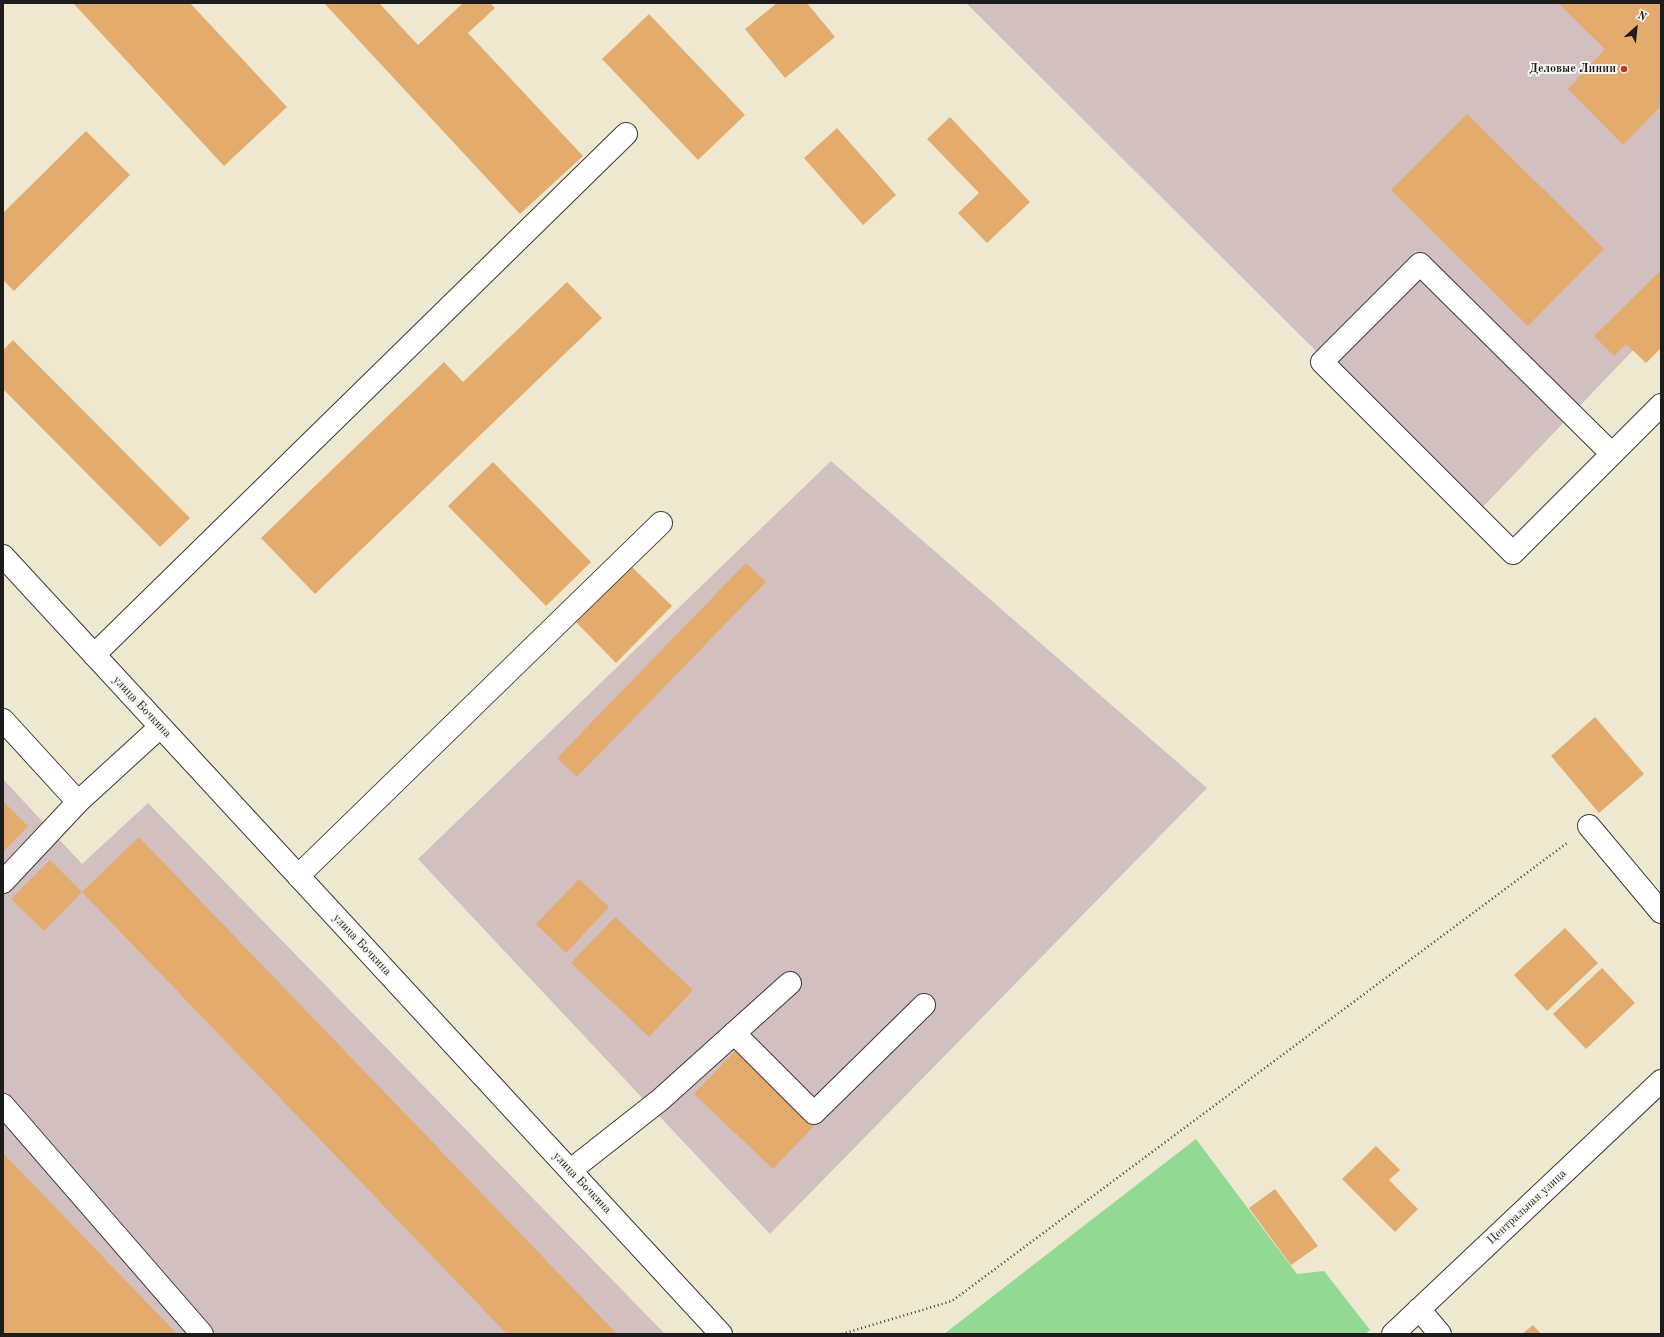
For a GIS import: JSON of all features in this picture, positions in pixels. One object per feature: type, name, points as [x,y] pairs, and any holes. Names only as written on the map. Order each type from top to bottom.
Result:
[{"type":"street","points":[[94,655],[626,134]]},
{"type":"street","points":[[1612,454],[1420,264],[1322,362],[1513,553],[1612,454],[1661,405]]},
{"type":"street","points":[[298,876],[661,523]]},
{"type":"street","name":"улица Бочкина","points":[[3,556],[721,1334]]},
{"type":"street","points":[[3,720],[78,802]]},
{"type":"street","points":[[3,882],[78,802],[160,727]]},
{"type":"street","points":[[1589,826],[1661,912]]},
{"type":"street","points":[[571,1170],[660,1100],[790,983]]},
{"type":"street","points":[[734,1033],[814,1113],[924,1005]]},
{"type":"street","name":"Центральная улица","points":[[1393,1334],[1661,1081]]},
{"type":"street","points":[[3,1105],[202,1334]]},
{"type":"street","points":[[1419,1310],[1440,1334]]},
{"type":"path","points":[[842,1334],[952,1301],[1589,826]]},
{"type":"shaded area","points":[[966,3],[1661,3],[1661,321],[1478,512]]},
{"type":"shaded area","points":[[831,461],[1207,788],[770,1234],[418,859]]},
{"type":"shaded area","points":[[3,779],[82,864],[148,803],[665,1334],[3,1334]]},
{"type":"green space","points":[[1196,1139],[1297,1274],[1324,1271],[1370,1330],[1365,1334],[944,1334]]},
{"type":"building","points":[[73,3],[190,3],[287,107],[224,166]]},
{"type":"building","points":[[324,3],[379,3],[418,45],[463,3],[490,3],[495,8],[468,33],[583,156],[520,214]]},
{"type":"building","points":[[777,3],[807,3],[835,37],[785,78],[745,29]]},
{"type":"building","name":"Деловые Линии","points":[[1558,3],[1661,3],[1661,106],[1623,145],[1568,89],[1605,49]]},
{"type":"building","points":[[649,14],[745,115],[698,160],[602,59]]},
{"type":"building","points":[[1467,114],[1604,249],[1528,326],[1391,190]]},
{"type":"building","points":[[950,117],[1030,202],[987,243],[958,213],[979,193],[927,139]]},
{"type":"building","points":[[837,128],[896,195],[863,225],[804,158]]},
{"type":"building","points":[[86,131],[130,175],[14,291],[3,280],[3,213]]},
{"type":"building","points":[[1661,270],[1661,348],[1646,363],[1626,344],[1614,356],[1594,336]]},
{"type":"building","points":[[567,282],[602,318],[315,594],[261,538],[444,362],[463,382]]},
{"type":"building","points":[[13,340],[190,518],[160,547],[3,389],[3,350]]},
{"type":"building","points":[[493,462],[591,562],[546,606],[448,506]]},
{"type":"building","points":[[746,563],[766,582],[577,777],[557,758]]},
{"type":"building","points":[[631,566],[672,606],[616,663],[576,622]]},
{"type":"building","points":[[1595,717],[1644,774],[1599,813],[1551,756]]},
{"type":"building","points":[[3,801],[28,826],[3,852]]},
{"type":"building","points":[[139,837],[617,1334],[507,1334],[82,892]]},
{"type":"building","points":[[50,860],[82,892],[44,931],[11,899]]},
{"type":"building","points":[[579,879],[609,907],[566,953],[536,924]]},
{"type":"building","points":[[615,917],[693,990],[649,1037],[571,963]]},
{"type":"building","points":[[1565,928],[1598,963],[1547,1011],[1514,975]]},
{"type":"building","points":[[1602,968],[1635,1003],[1586,1049],[1553,1014]]},
{"type":"building","points":[[735,1051],[814,1126],[773,1169],[694,1094]]},
{"type":"building","points":[[1376,1146],[1400,1170],[1389,1180],[1418,1209],[1395,1232],[1342,1179]]},
{"type":"building","points":[[3,1153],[177,1334],[3,1334]]},
{"type":"building","points":[[1275,1189],[1318,1246],[1291,1265],[1249,1208]]},
{"type":"building","points":[[1533,1325],[1541,1334],[1522,1334]]},
{"type":"place","name":"Деловые Линии","points":[[1624,69]]}]
